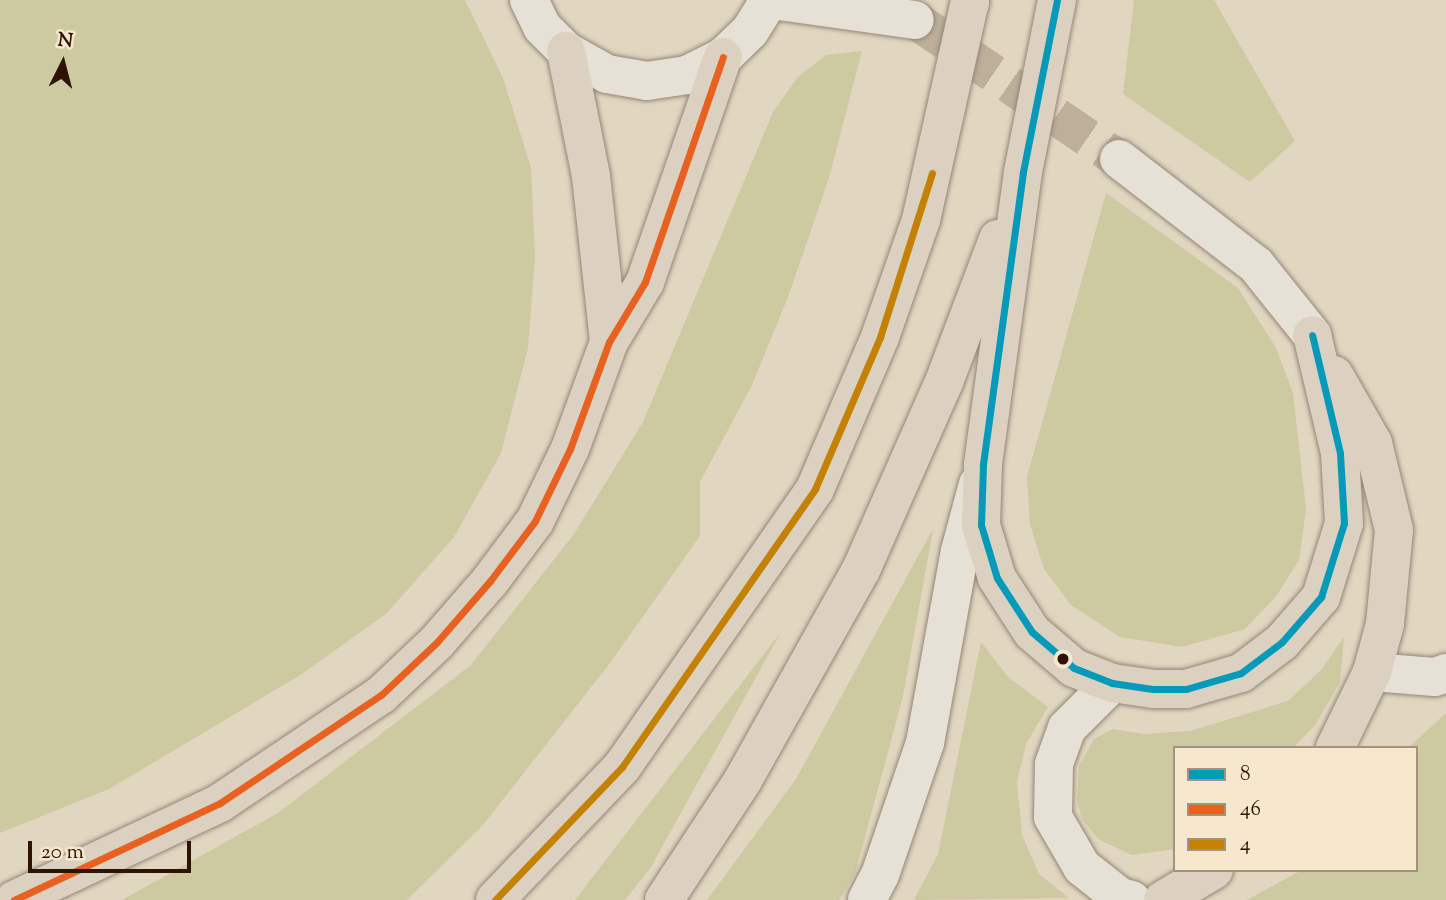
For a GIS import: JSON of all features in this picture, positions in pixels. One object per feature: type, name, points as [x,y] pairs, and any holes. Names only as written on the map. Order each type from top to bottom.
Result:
[{"type":"main road","points":[[1057,0],[1023,172],[983,465],[981,524],[997,578],[1032,632],[1074,668],[1112,683],[1186,689],[1241,673],[1282,642],[1321,597],[1344,523],[1340,453],[1312,335]]},
{"type":"main road","points":[[495,900],[622,767],[815,489],[880,337],[921,220],[970,1]]},
{"type":"main road","points":[[566,51],[592,176],[609,342]]},
{"type":"main road","points":[[14,900],[220,803],[381,695],[427,651],[490,581],[534,521],[570,449],[609,342],[645,282],[723,57]]},
{"type":"main road","points":[[664,900],[743,780],[861,570],[944,382],[1023,172]]},
{"type":"main road","points":[[1312,335],[1373,443],[1394,530],[1385,624],[1372,672],[1336,746]]},
{"type":"main road","points":[[1163,900],[1211,872]]},
{"type":"street","points":[[529,0],[542,27],[566,51],[607,74],[647,80],[687,75],[723,57],[750,31],[770,0],[915,20],[889,0]]},
{"type":"street","points":[[1119,159],[1256,265],[1312,335]]},
{"type":"street","points":[[867,900],[885,863],[925,743],[960,551],[983,465]]},
{"type":"street","points":[[1372,672],[1435,677],[1446,673]]},
{"type":"street","points":[[1112,683],[1067,729],[1054,764],[1054,817],[1082,867],[1119,897],[1132,900]]},
{"type":"shaded area","points":[[0,0],[465,0],[503,78],[531,168],[535,257],[528,348],[501,453],[454,537],[387,613],[302,674],[109,789],[0,833]]},
{"type":"shaded area","points":[[1134,0],[1214,0],[1295,141],[1250,182],[1123,94]]},
{"type":"shaded area","points":[[862,51],[829,178],[788,297],[752,385],[700,482],[700,536],[610,663],[483,825],[407,900],[122,900],[278,813],[471,665],[574,534],[643,422],[773,112],[798,77],[826,55]]},
{"type":"shaded area","points":[[1106,193],[1238,288],[1276,348],[1293,393],[1306,509],[1299,560],[1277,595],[1245,629],[1182,647],[1120,637],[1071,605],[1044,569],[1030,524],[1027,477]]},
{"type":"shaded area","points":[[933,529],[903,696],[855,874],[839,900],[707,900],[796,779]]},
{"type":"shaded area","points":[[781,632],[651,867],[625,900],[575,900]]},
{"type":"shaded area","points":[[1344,637],[1340,682],[1315,725],[1295,746],[1173,746],[1173,849],[1132,855],[1098,839],[1082,819],[1077,800],[1079,766],[1094,739],[1113,729],[1143,734],[1190,731],[1288,701],[1321,670]]},
{"type":"shaded area","points":[[981,642],[1008,677],[1048,707],[1026,744],[1017,782],[1022,835],[1039,874],[1069,898],[914,900],[938,854]]},
{"type":"shaded area","points":[[1446,713],[1446,900],[1247,900],[1298,872],[1418,872],[1418,746],[1410,746]]},
{"type":"tunnel","points":[[915,20],[1119,159]]},
{"type":"transit line","name":"8","points":[[1057,0],[1023,172],[983,465],[981,525],[997,578],[1032,632],[1074,668],[1112,683],[1153,689],[1186,689],[1241,673],[1282,642],[1321,597],[1344,523],[1340,453],[1312,335]]},
{"type":"transit line","name":"46","points":[[14,900],[220,803],[381,695],[437,642],[490,581],[535,521],[570,449],[609,342],[645,282],[723,57]]},
{"type":"transit line","name":"4","points":[[495,900],[622,767],[815,489],[880,337],[932,173]]}]
